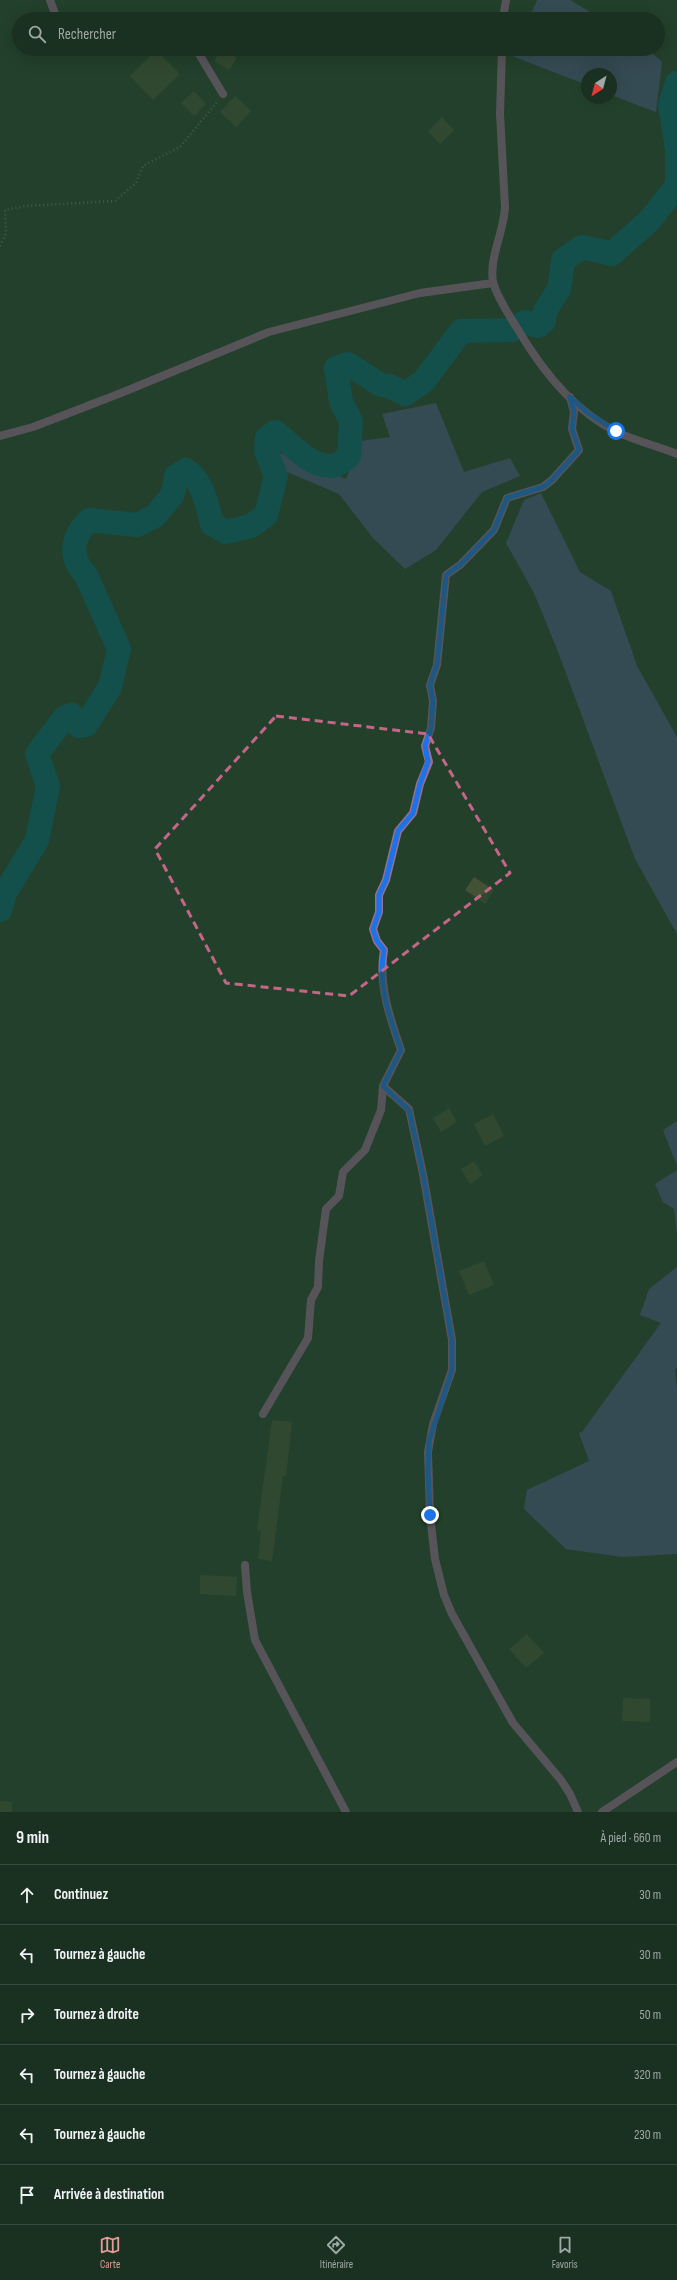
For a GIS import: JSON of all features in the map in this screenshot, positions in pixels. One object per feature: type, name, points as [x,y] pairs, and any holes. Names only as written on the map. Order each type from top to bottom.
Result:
[{"type":"street","points":[[50,0],[54,12]]},
{"type":"street","points":[[504,12],[506,0]]},
{"type":"street","points":[[200,56],[223,94]]},
{"type":"street","points":[[502,56],[500,114],[505,207],[504,222],[493,265],[493,282],[514,324],[544,370],[570,397],[588,413],[616,431],[677,454]]},
{"type":"street","points":[[0,436],[33,427],[114,396],[268,332],[420,294],[493,282]]},
{"type":"street","points":[[263,1414],[308,1338],[311,1300],[318,1287],[319,1261],[326,1209],[339,1196],[343,1172],[365,1150],[381,1110],[383,1086],[401,1050],[388,1013],[381,967],[384,950],[377,941],[373,929],[379,912],[379,895],[386,880],[398,831],[413,813],[420,784],[428,762],[425,746],[431,728],[433,701],[430,685],[437,664],[446,575],[460,565],[494,530],[507,498],[543,487],[552,480],[579,450],[572,429],[574,412],[570,397]]},
{"type":"street","points":[[383,1086],[409,1110],[423,1174],[452,1340],[452,1370],[433,1424],[428,1452],[430,1515],[435,1559],[444,1595],[452,1614],[513,1723],[561,1780],[570,1794],[578,1812]]},
{"type":"street","points":[[245,1565],[247,1592],[255,1640],[346,1812]]},
{"type":"street","points":[[602,1812],[677,1762]]},
{"type":"path","points":[[0,246],[6,233],[6,210],[25,206],[115,201],[136,183],[143,166],[180,147],[223,94]]},
{"type":"highlighted area","points":[[276,716],[428,734],[510,873],[349,996],[226,983],[155,849]]},
{"type":"shaded area","points":[[537,0],[570,0],[590,12],[532,12]]},
{"type":"shaded area","points":[[512,56],[656,56],[662,62],[656,112],[617,97],[617,68],[581,68],[581,83]]},
{"type":"shaded area","points":[[436,403],[464,472],[510,458],[520,476],[482,492],[436,550],[405,569],[373,538],[339,494],[280,469],[271,450],[346,479],[361,441],[390,437],[382,414]]},
{"type":"shaded area","points":[[541,493],[580,572],[611,591],[637,666],[677,737],[677,934],[635,859],[557,649],[534,593],[506,543],[524,500]]},
{"type":"shaded area","points":[[677,1121],[677,1166],[663,1130]]},
{"type":"shaded area","points":[[677,1170],[677,1234],[674,1209],[663,1202],[655,1184]]},
{"type":"shaded area","points":[[677,1267],[677,1368],[675,1369],[677,1390],[677,1554],[622,1557],[566,1549],[524,1509],[527,1490],[589,1461],[579,1433],[582,1432],[661,1323],[640,1315],[649,1289]]},
{"type":"building","points":[[150,56],[162,56],[180,74],[153,100],[130,76]]},
{"type":"building","points":[[217,56],[234,56],[237,58],[229,70],[214,61]]},
{"type":"building","points":[[194,91],[206,104],[194,116],[181,103]]},
{"type":"building","points":[[235,96],[251,111],[236,127],[220,112]]},
{"type":"building","points":[[442,117],[454,130],[440,144],[428,131]]},
{"type":"building","points":[[474,877],[494,890],[485,904],[465,890]]},
{"type":"building","points":[[449,1108],[457,1122],[441,1132],[433,1118]]},
{"type":"building","points":[[493,1114],[504,1136],[485,1146],[474,1124]]},
{"type":"building","points":[[474,1161],[483,1175],[470,1184],[461,1169]]},
{"type":"building","points":[[484,1261],[494,1285],[469,1295],[459,1271]]},
{"type":"building","points":[[272,1420],[292,1422],[286,1476],[283,1476],[272,1561],[258,1559],[261,1531],[257,1530]]},
{"type":"building","points":[[200,1575],[237,1577],[236,1596],[200,1594]]},
{"type":"building","points":[[527,1634],[544,1653],[526,1668],[509,1649]]},
{"type":"building","points":[[623,1698],[650,1699],[650,1722],[622,1721]]},
{"type":"building","points":[[0,1801],[12,1802],[12,1812],[0,1812]]},
{"type":"waterway","points":[[0,910],[5,893],[37,840],[48,786],[37,754],[65,717],[72,715],[79,726],[86,725],[110,687],[119,649],[86,575],[76,561],[74,547],[83,526],[89,520],[137,525],[155,516],[173,494],[176,476],[186,470],[197,480],[204,494],[212,524],[226,532],[251,526],[266,515],[276,476],[266,451],[267,438],[275,432],[302,455],[319,464],[327,466],[336,465],[341,463],[349,456],[351,421],[341,402],[336,368],[348,364],[381,385],[389,386],[405,394],[424,381],[461,331],[512,330],[525,322],[538,326],[544,321],[545,311],[559,289],[563,260],[582,247],[612,254],[650,220],[677,185],[677,149],[670,105],[677,83]]},
{"type":"route","points":[[430,1515],[428,1471],[429,1441],[433,1424],[452,1370],[452,1340],[423,1174],[409,1110],[383,1086],[401,1050],[388,1013],[381,967],[384,950],[377,941],[373,929],[379,912],[379,895],[386,880],[398,831],[413,813],[420,784],[428,762],[425,746],[431,728],[433,701],[430,685],[437,664],[442,632],[446,575],[460,565],[494,530],[507,498],[543,487],[552,480],[579,450],[572,429],[574,412],[570,397],[588,413],[616,431]]}]
